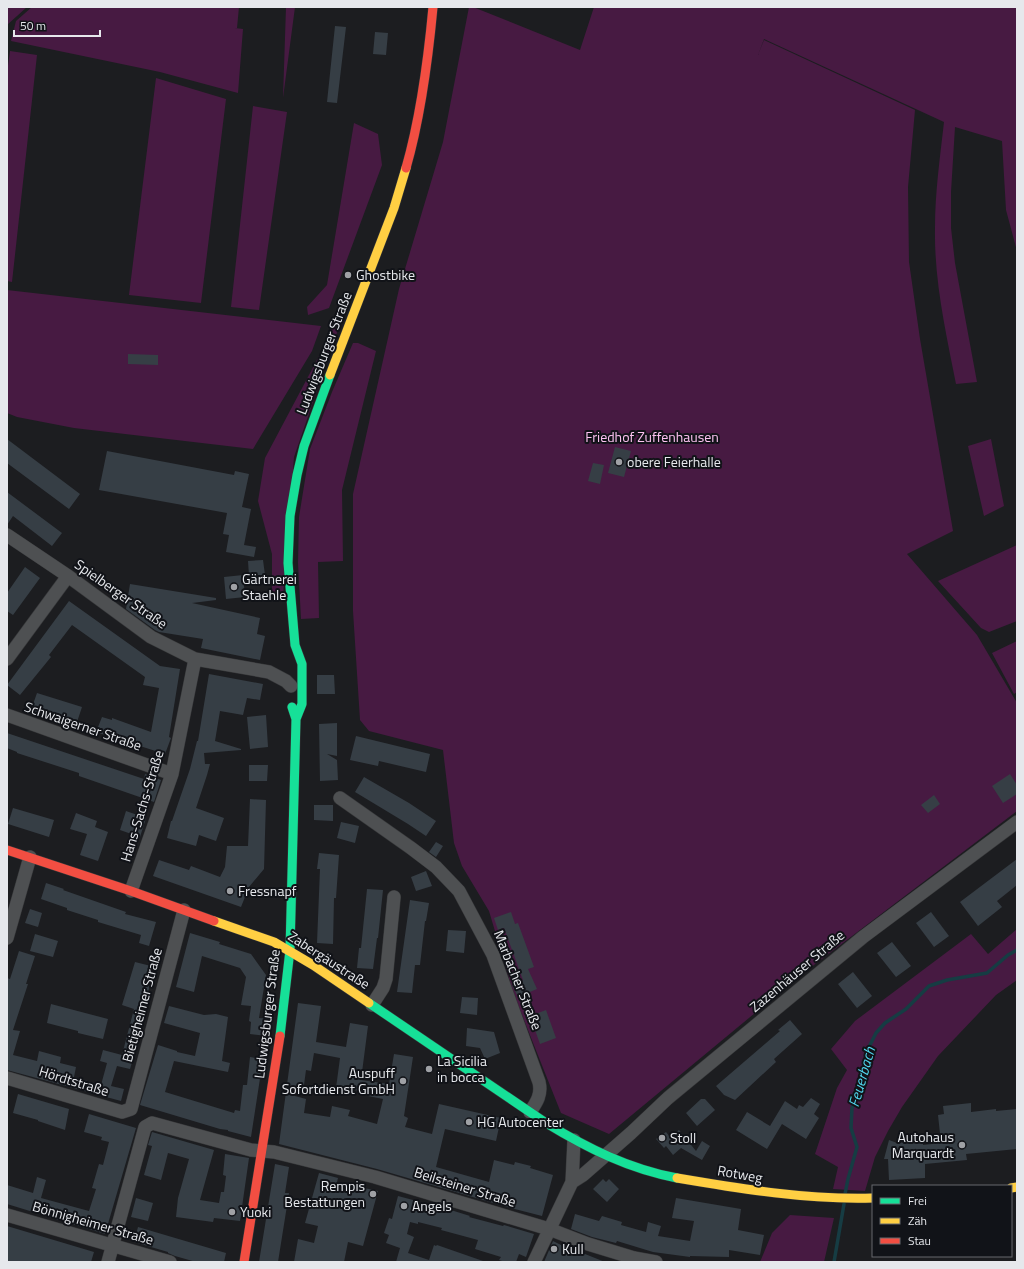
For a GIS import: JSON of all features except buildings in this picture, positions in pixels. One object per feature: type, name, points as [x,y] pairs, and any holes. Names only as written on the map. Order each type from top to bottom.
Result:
[{"type":"main road","name":"Ludwigsburger Straße","points":[[296,719],[302,704],[302,664],[295,645],[288,563],[290,516],[297,475],[304,446],[394,208],[408,161],[420,108],[428,57],[433,7]]},
{"type":"main road","name":"Ludwigsburger Straße","points":[[292,658],[295,645]]},
{"type":"main road","name":"Ludwigsburger Straße","points":[[244,1262],[278,1044],[290,950],[296,719],[291,704],[291,686]]},
{"type":"main road","name":"Zabergäustraße","points":[[7,850],[184,910],[274,942],[290,950],[530,1112],[574,1140],[605,1155]]},
{"type":"main road","name":"Rotweg","points":[[605,1155],[633,1167],[673,1177],[767,1193],[832,1198],[872,1198]]},
{"type":"street","name":"Spielberger Straße","points":[[7,535],[68,576],[151,638],[195,659],[280,674],[291,686]]},
{"type":"street","points":[[7,659],[68,576]]},
{"type":"street","name":"Hans-Sachs-Straße","points":[[131,892],[172,774],[195,659]]},
{"type":"street","name":"Schwaigerner Straße","points":[[7,716],[172,774]]},
{"type":"street","name":"Marbacher Straße","points":[[340,798],[436,867],[459,890],[493,955],[539,1082],[541,1090],[540,1095],[530,1112]]},
{"type":"street","name":"Zazenhäuser Straße","points":[[605,1155],[668,1098],[863,937],[1017,822]]},
{"type":"street","points":[[7,938],[30,857]]},
{"type":"street","points":[[372,1005],[383,988],[386,979],[394,897]]},
{"type":"street","name":"Bietigheimer Straße","points":[[131,1109],[184,910]]},
{"type":"street","name":"Hördtstraße","points":[[7,1078],[122,1112],[131,1109]]},
{"type":"street","points":[[108,1262],[145,1127],[152,1123],[251,1150],[261,1151]]},
{"type":"street","points":[[534,1262],[572,1182],[574,1140]]},
{"type":"street","name":"Beilsteiner Straße","points":[[261,1151],[274,1152],[374,1177],[549,1229],[634,1258],[656,1262]]},
{"type":"street","points":[[572,1182],[583,1176],[605,1155]]},
{"type":"street","name":"Bönnigheimer Straße","points":[[7,1215],[170,1262]]},
{"type":"green space","points":[[7,7],[27,7],[7,25]]},
{"type":"green space","points":[[32,7],[239,7],[237,28],[235,28],[243,29],[238,93],[160,72],[11,41],[16,21]]},
{"type":"green space","points":[[286,7],[295,7],[283,98]]},
{"type":"green space","name":"Friedhof Zuffenhausen","points":[[469,7],[473,7],[580,50],[594,7],[1017,7],[1017,251],[1006,210],[1002,141],[955,127],[951,192],[951,228],[955,263],[977,382],[956,384],[936,268],[935,215],[944,122],[764,39],[758,55],[764,40],[915,110],[908,187],[909,262],[920,339],[953,531],[907,554],[977,635],[1017,703],[1017,811],[802,974],[609,1134],[561,1113],[514,995],[489,911],[462,866],[454,843],[443,750],[369,731],[360,720],[353,611],[353,494],[399,289],[443,142]]},
{"type":"green space","points":[[10,51],[37,55],[12,282],[7,281],[7,73]]},
{"type":"green space","points":[[156,78],[226,99],[201,303],[129,295]]},
{"type":"green space","points":[[253,106],[287,112],[259,310],[231,307]]},
{"type":"green space","points":[[354,123],[378,134],[382,165],[329,308],[308,315],[307,307],[327,285]]},
{"type":"green space","points":[[7,290],[321,326],[312,351],[253,449],[74,428],[17,417],[7,413]]},
{"type":"green space","points":[[334,320],[341,321],[294,457],[283,596],[272,597],[272,554],[258,501],[265,458],[327,341]]},
{"type":"green space","points":[[353,343],[358,343],[376,351],[342,490],[343,561],[318,562],[319,618],[301,619],[298,563],[299,517],[310,449]]},
{"type":"green space","points":[[991,439],[1004,506],[984,516],[968,446]]},
{"type":"green space","points":[[1017,545],[1017,621],[989,632],[981,628],[938,581]]},
{"type":"green space","points":[[1017,641],[1017,692],[1014,694],[992,653]]},
{"type":"green space","points":[[1017,929],[1017,980],[996,995],[938,1056],[902,1107],[888,1131],[875,1157],[865,1191],[833,1189],[838,1167],[815,1154],[837,1088],[847,1070],[831,1049],[855,1021],[971,934],[988,954]]},
{"type":"green space","points":[[790,1215],[834,1218],[824,1262],[760,1262],[772,1233]]},
{"type":"waterway","name":"Feuerbach","points":[[845,1194],[857,1147],[851,1128],[852,1108],[861,1090],[869,1047],[876,1033],[885,1023],[906,1009],[929,986],[947,980],[987,973],[1008,955],[1017,950]]},
{"type":"waterway","name":"Feuerbach","points":[[834,1262],[844,1204]]},
{"type":"traffic: fast","points":[[296,719],[302,704],[302,664],[295,645],[288,563],[290,516],[304,446],[330,375]]},
{"type":"traffic: fast","points":[[280,1036],[290,950],[296,719],[292,707]]},
{"type":"traffic: fast","points":[[369,1003],[561,1132],[593,1149],[625,1163],[677,1178]]},
{"type":"traffic: slow","points":[[330,375],[394,208],[406,168]]},
{"type":"traffic: slow","points":[[214,921],[274,942],[313,965],[369,1003]]},
{"type":"traffic: slow","points":[[677,1178],[775,1193],[824,1197],[872,1198]]},
{"type":"traffic: slow","points":[[1012,1188],[1017,1187]]},
{"type":"traffic: jam","points":[[406,168],[416,128],[423,88],[433,7]]},
{"type":"traffic: jam","points":[[7,850],[131,891],[214,921]]},
{"type":"traffic: jam","points":[[244,1262],[280,1036]]},
{"type":"place","name":"Ghostbike","points":[[348,275]]},
{"type":"place","name":"obere Feierhalle","points":[[619,462]]},
{"type":"place","name":"Gärtnerei Staehle","points":[[234,587]]},
{"type":"place","name":"Fressnapf","points":[[230,891]]},
{"type":"place","name":"La Sicilia in bocca","points":[[429,1069]]},
{"type":"place","name":"Auspuff Sofortdienst GmbH","points":[[403,1081]]},
{"type":"place","name":"HG Autocenter","points":[[469,1122]]},
{"type":"place","name":"Stoll","points":[[662,1138]]},
{"type":"place","name":"Autohaus Marquardt","points":[[962,1145]]},
{"type":"place","name":"Rempis Bestattungen","points":[[373,1194]]},
{"type":"place","name":"Angels","points":[[404,1206]]},
{"type":"place","name":"Yuoki","points":[[232,1212]]},
{"type":"place","name":"Kull","points":[[554,1249]]}]
